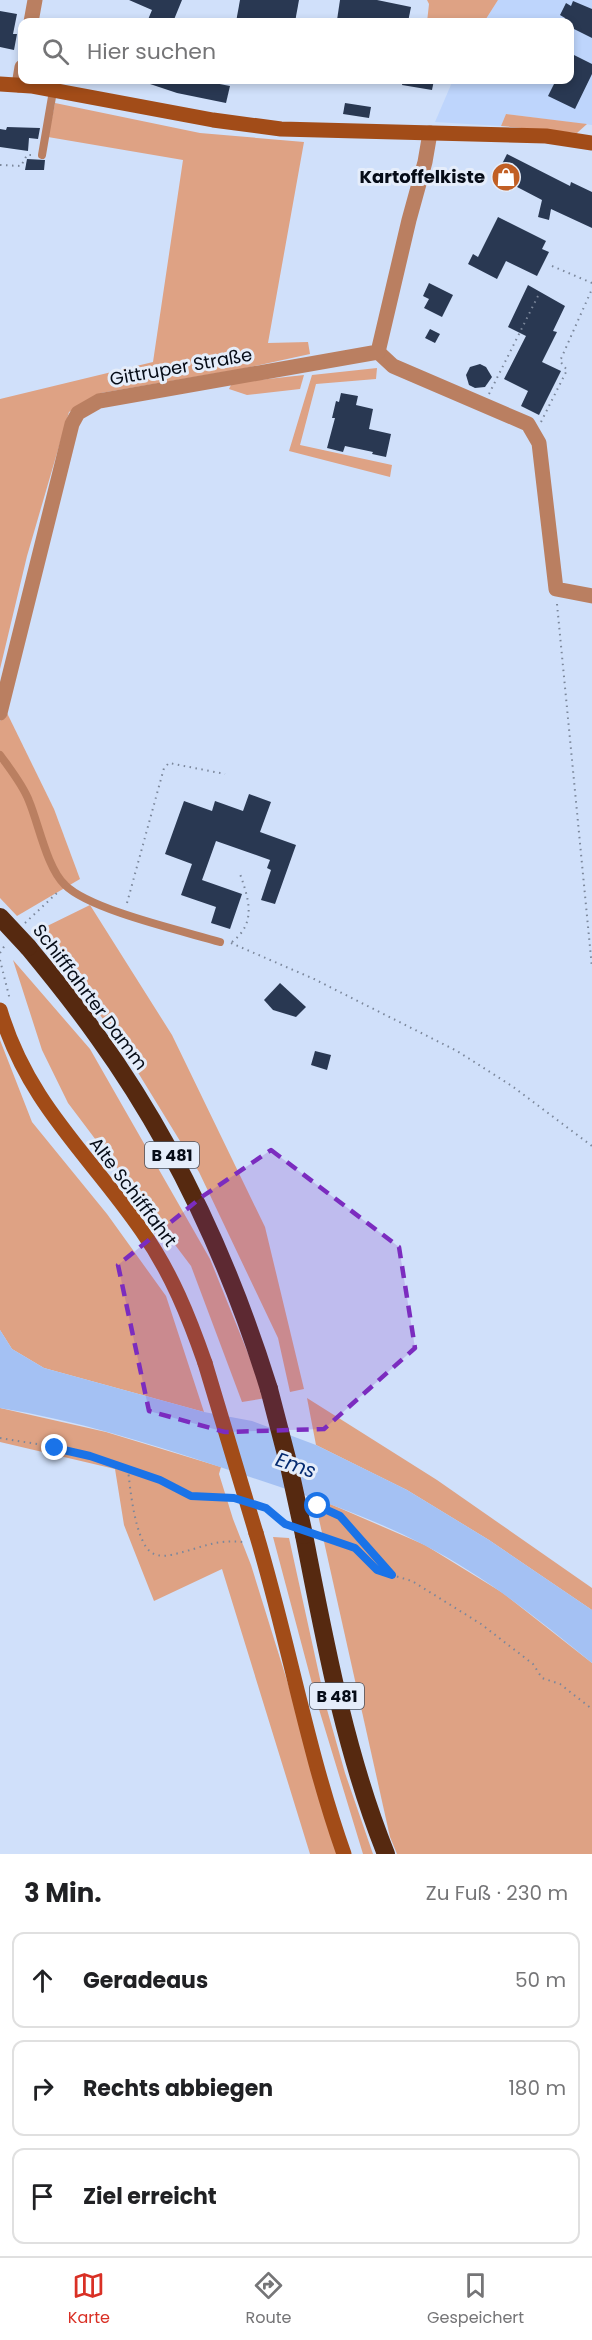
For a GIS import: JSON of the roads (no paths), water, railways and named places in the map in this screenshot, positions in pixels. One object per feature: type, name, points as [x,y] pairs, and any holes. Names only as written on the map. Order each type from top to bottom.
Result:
[{"type":"highway","name":"Schifffahrter Damm","points":[[0,917],[28,947],[84,1017],[126,1077],[191,1190],[235,1290],[268,1389],[290,1466],[338,1701],[357,1768],[386,1854]]},
{"type":"street","points":[[32,18],[35,0]]},
{"type":"street","points":[[0,84],[19,85],[213,120],[281,129],[546,136],[592,143]]},
{"type":"street","points":[[430,133],[425,162],[378,352],[393,366],[528,424],[535,434],[541,452],[556,589],[592,596]]},
{"type":"street","name":"Gittruper Straße","points":[[0,712],[72,424],[78,413],[99,401],[378,352]]},
{"type":"street","name":"Alte Schifffahrt","points":[[0,1010],[16,1054],[32,1085],[74,1145],[143,1232],[170,1275],[184,1306],[205,1363],[254,1540],[274,1594],[320,1777],[344,1854]]},
{"type":"lane","points":[[42,155],[53,91]]},
{"type":"lane","points":[[0,755],[28,798],[53,865],[65,885],[86,899],[122,913],[220,942]]},
{"type":"water","name":"Ems","points":[[0,1330],[12,1349],[44,1368],[204,1412],[252,1421],[316,1445],[407,1490],[489,1540],[592,1610],[592,1663],[532,1615],[469,1570],[424,1545],[349,1511],[139,1441],[56,1419],[0,1408]]},
{"type":"place","name":"Kartoffelkiste","points":[[506,177]]}]
